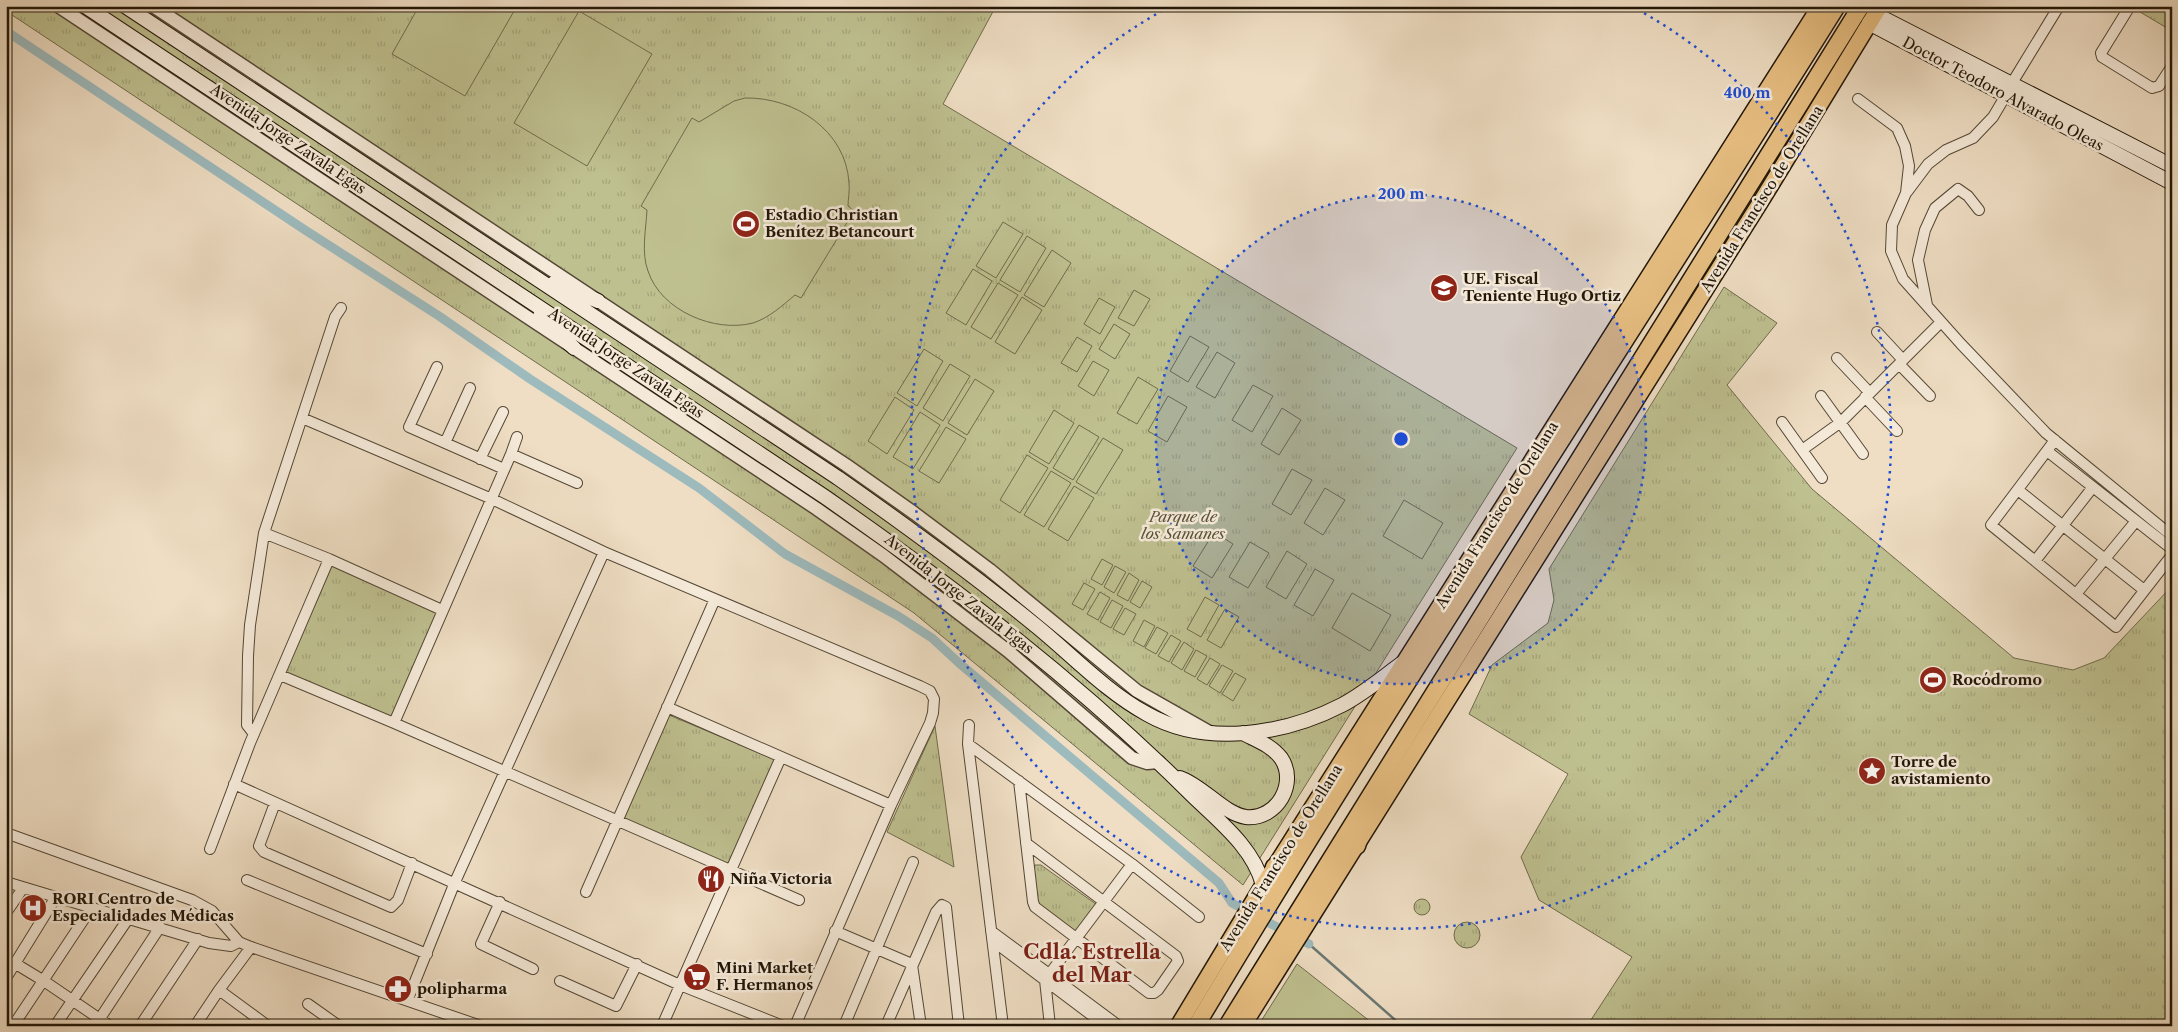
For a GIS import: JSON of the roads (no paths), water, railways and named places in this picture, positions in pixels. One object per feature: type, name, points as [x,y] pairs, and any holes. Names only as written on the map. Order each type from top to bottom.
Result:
[{"type":"highway","name":"Avenida Francisco de Orellana","points":[[1196,1026],[1263,895],[1304,846],[1831,7]]},
{"type":"highway","name":"Avenida Francisco de Orellana","points":[[1227,1026],[1281,953],[1373,792],[1867,12]]},
{"type":"highway","points":[[1357,846],[1373,792]]},
{"type":"highway","points":[[1274,867],[1286,861],[1304,846]]},
{"type":"main road","points":[[87,8],[97,12],[104,10],[106,6]]},
{"type":"main road","name":"Doctor Teodoro Alvarado Oleas","points":[[1831,7],[1867,12],[2009,89],[2172,183]]},
{"type":"main road","name":"Avenida Francisco de Orellana","points":[[1263,895],[1274,867],[1404,662],[1831,7]]},
{"type":"main road","name":"Avenida Jorge Zavala Egas","points":[[87,8],[825,497],[892,544],[1018,640],[1159,762],[1232,834],[1250,855],[1257,866],[1263,895]]},
{"type":"main road","points":[[123,32],[117,22],[121,14],[131,10]]},
{"type":"main road","name":"Avenida Jorge Zavala Egas","points":[[131,10],[830,473],[1004,600],[1134,706],[1166,724],[1213,735],[1243,733],[1292,724],[1316,717],[1343,704],[1374,685],[1404,662]]},
{"type":"main road","name":"Avenida Francisco de Orellana","points":[[1298,925],[1357,846],[1763,198],[1867,12]]},
{"type":"main road","name":"Doctor Teodoro Alvarado Oleas","points":[[2009,89],[2172,166]]},
{"type":"main road","points":[[525,271],[598,301]]},
{"type":"main road","points":[[512,290],[574,348]]},
{"type":"main road","points":[[1172,776],[1192,783],[1238,815],[1255,816],[1270,810],[1284,795],[1288,785],[1286,770],[1276,752],[1243,733]]},
{"type":"main road","name":"Avenida Francisco de Orellana","points":[[1178,1026],[1244,930]]},
{"type":"main road","name":"Avenida Francisco de Orellana","points":[[1243,1026],[1281,953]]},
{"type":"street","name":"Avenida Jorge Zavala Egas","points":[[58,6],[884,556],[1008,651],[1132,758],[1142,763],[1159,762]]},
{"type":"street","points":[[153,6],[906,508],[1037,607],[1137,691],[1213,735]]},
{"type":"street","points":[[2059,6],[1993,117],[1973,138],[1946,150],[1928,164],[1906,193],[1892,225],[1891,251],[1903,278],[1927,306],[2055,440],[2172,536]]},
{"type":"street","points":[[2130,6],[2102,53],[2102,57],[2152,88],[2159,86],[2172,66]]},
{"type":"street","points":[[1858,99],[1897,128],[1906,146],[1909,166],[1906,193]]},
{"type":"street","points":[[1927,306],[1918,260],[1925,230],[1936,208],[1958,189],[1968,196],[1979,210]]},
{"type":"street","points":[[254,734],[247,724],[248,656],[250,625],[264,533],[335,317],[341,308]]},
{"type":"street","points":[[1802,450],[1841,422],[1941,322]]},
{"type":"street","points":[[1877,332],[1930,396]]},
{"type":"street","points":[[1837,358],[1896,431]]},
{"type":"street","points":[[437,367],[408,427],[504,469]]},
{"type":"street","points":[[445,443],[470,388]]},
{"type":"street","points":[[1821,396],[1863,454]]},
{"type":"street","points":[[480,458],[503,412]]},
{"type":"street","points":[[302,418],[492,498],[604,552],[930,691],[934,699],[933,713],[835,931],[795,1026]]},
{"type":"street","points":[[1782,422],[1822,478]]},
{"type":"street","points":[[394,723],[517,437]]},
{"type":"street","points":[[2055,440],[1991,525],[2116,627],[2172,555]]},
{"type":"street","points":[[2047,451],[2172,549]]},
{"type":"street","points":[[511,454],[577,482]]},
{"type":"street","points":[[2036,561],[2093,487]]},
{"type":"street","points":[[2018,490],[2144,590]]},
{"type":"street","points":[[2076,594],[2136,521]]},
{"type":"street","points":[[264,533],[329,559],[442,610]]},
{"type":"street","points":[[408,999],[456,882],[604,552]]},
{"type":"street","points":[[210,849],[254,734],[329,559]]},
{"type":"street","points":[[586,892],[714,599]]},
{"type":"street","points":[[280,675],[506,771],[799,900]]},
{"type":"street","points":[[667,707],[891,805]]},
{"type":"street","points":[[970,725],[968,744],[1003,1026]]},
{"type":"street","points":[[968,744],[1132,864],[1199,917]]},
{"type":"street","points":[[662,1026],[781,757]]},
{"type":"street","points":[[1018,781],[1026,843],[1034,904],[1077,939],[1150,993],[1158,990],[1176,966],[1178,958],[1026,843]]},
{"type":"street","points":[[234,784],[456,882],[680,985],[783,1026]]},
{"type":"street","points":[[275,803],[259,846],[264,852],[391,907],[398,900],[412,863]]},
{"type":"street","points":[[6,834],[192,900],[212,911],[240,942],[251,947],[408,999],[481,1026]]},
{"type":"street","points":[[844,1026],[913,862]]},
{"type":"street","points":[[1050,1026],[1047,977],[1132,864]]},
{"type":"street","points":[[248,880],[427,954]]},
{"type":"street","points":[[6,882],[209,943],[231,946],[240,942]]},
{"type":"street","points":[[6,913],[23,888]]},
{"type":"street","points":[[6,978],[56,897]]},
{"type":"street","points":[[500,902],[481,944],[533,969]]},
{"type":"street","points":[[886,1026],[938,909],[944,905],[946,908],[959,1026]]},
{"type":"street","points":[[13,1026],[92,907]]},
{"type":"street","points":[[55,1026],[128,919]]},
{"type":"street","points":[[98,1022],[160,927]]},
{"type":"street","points":[[835,931],[912,964]]},
{"type":"street","points":[[992,936],[1047,977],[1119,1026]]},
{"type":"street","points":[[140,1026],[198,939]]},
{"type":"street","points":[[195,1026],[251,947]]},
{"type":"street","points":[[16,964],[73,1000],[98,1022],[110,1026]]},
{"type":"street","points":[[560,980],[616,1006],[637,964]]},
{"type":"street","points":[[912,964],[921,1026]]},
{"type":"street","points":[[1047,977],[1106,1026]]},
{"type":"street","points":[[219,990],[268,1026]]},
{"type":"street","points":[[308,1004],[339,1026]]},
{"type":"waterway","points":[[6,31],[305,230],[439,316],[530,379],[699,488],[785,554],[898,616],[932,638],[1219,883],[1232,903],[1309,944]]},
{"type":"waterway","points":[[1309,944],[1402,1026]]},
{"type":"place","name":"Estadio Christian Benítez Betancourt","points":[[746,224]]},
{"type":"place","name":"UE. Fiscal Teniente Hugo Ortiz","points":[[1444,288]]},
{"type":"place","name":"Rocódromo","points":[[1933,680]]},
{"type":"place","name":"Torre de avistamiento","points":[[1872,771]]},
{"type":"place","name":"Niña Victoria","points":[[711,879]]},
{"type":"place","name":"RORI Centro de Especialidades Médicas","points":[[33,908]]},
{"type":"place","name":"Mini Market F. Hermanos","points":[[697,977]]},
{"type":"place","name":"polipharma","points":[[398,989]]},
{"type":"district","name":"Cdla. Estrella del Mar","points":[[1092,964]]},
{"type":"park label","name":"Parque de los Samanes","points":[[1183,526]]}]
